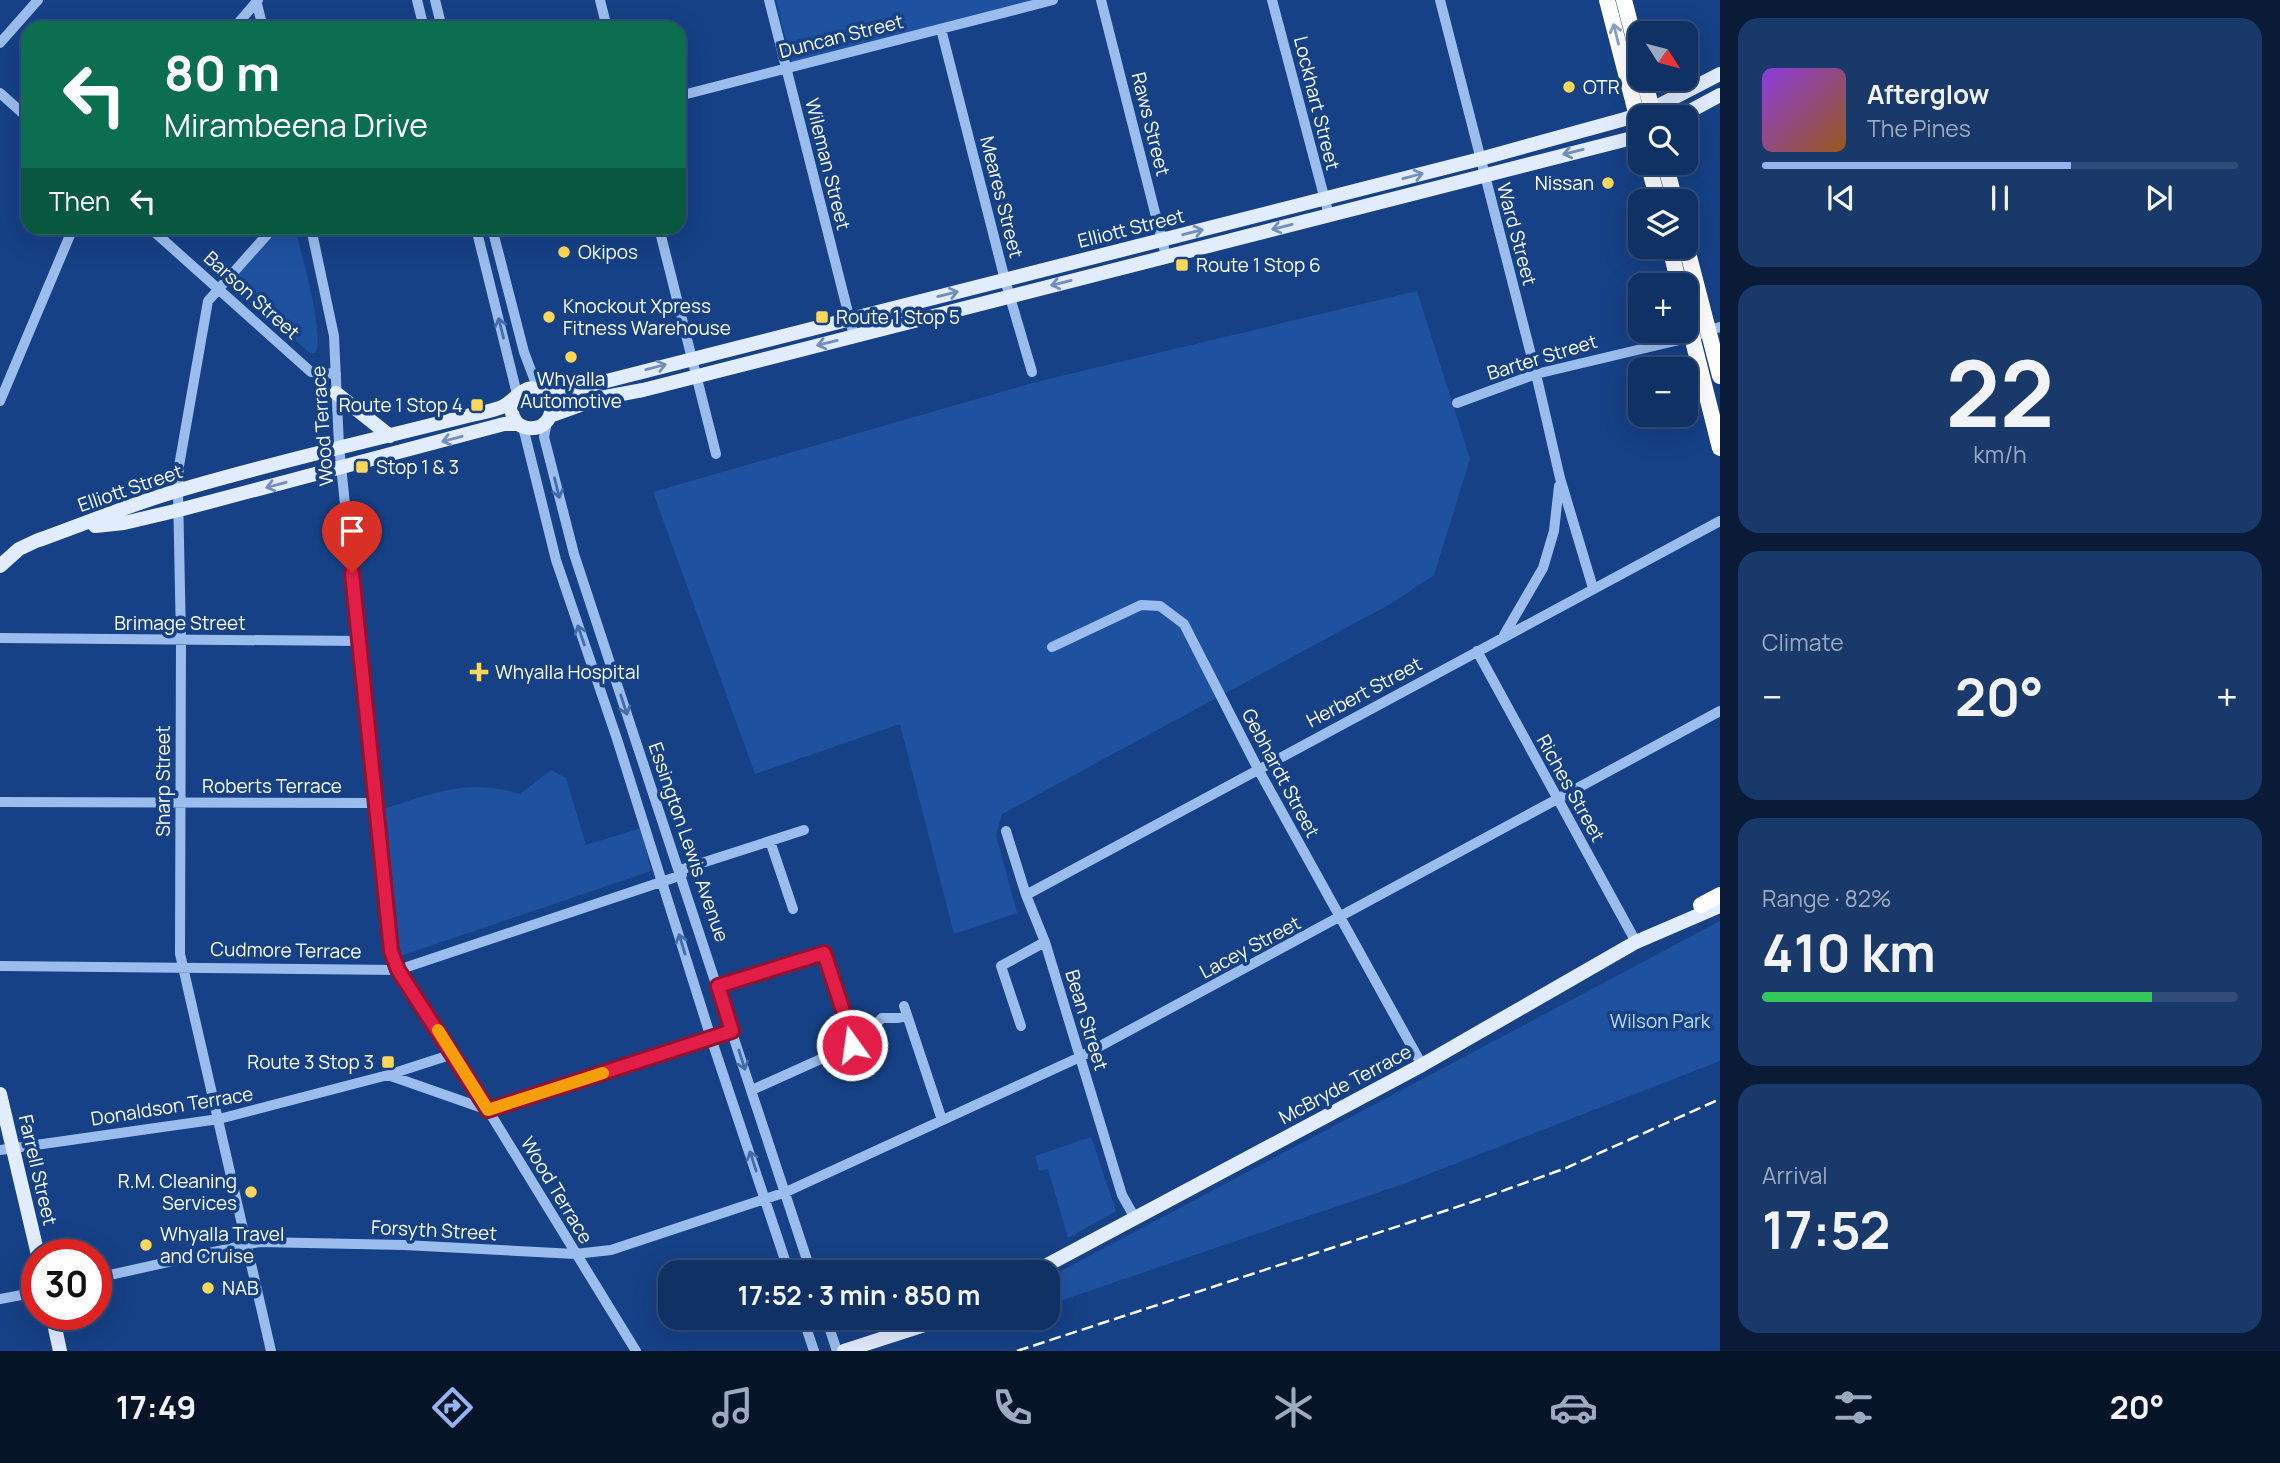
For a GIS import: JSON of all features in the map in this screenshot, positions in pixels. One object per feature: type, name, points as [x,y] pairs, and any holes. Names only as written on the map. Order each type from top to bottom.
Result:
[{"type":"highway","points":[[1607,0],[1642,105]]},
{"type":"highway","points":[[1624,0],[1629,21]]},
{"type":"highway","points":[[1689,259],[1720,376]]},
{"type":"highway","points":[[1707,332],[1720,447]]},
{"type":"highway","points":[[1702,905],[1720,896]]},
{"type":"main road","name":"Elliott Street","points":[[1667,105],[1720,74]]},
{"type":"main road","points":[[1698,106],[1720,94]]},
{"type":"main road","name":"Elliott Street","points":[[540,390],[556,392],[575,389],[1628,122]]},
{"type":"main road","name":"Elliott Street","points":[[549,419],[600,398],[697,376],[1628,139]]},
{"type":"main road","points":[[527,389],[540,390],[551,402],[549,419],[536,428],[521,426],[511,413],[515,397],[527,389]]},
{"type":"main road","points":[[337,393],[390,436]]},
{"type":"main road","name":"Elliott Street","points":[[76,527],[178,491],[340,446],[502,407],[515,397]]},
{"type":"main road","name":"Elliott Street","points":[[76,527],[124,523],[504,424],[521,426]]},
{"type":"main road","points":[[0,566],[19,549],[76,527]]},
{"type":"main road","name":"McBryde Terrace","points":[[1672,925],[1702,905]]},
{"type":"main road","name":"McBryde Terrace","points":[[1056,1260],[1422,1065],[1636,942],[1720,906]]},
{"type":"main road","name":"Farrell Street","points":[[0,1094],[6,1148],[33,1239]]},
{"type":"main road","points":[[55,1330],[60,1351]]},
{"type":"main road","points":[[844,1351],[909,1330]]},
{"type":"street","points":[[0,43],[38,0]]},
{"type":"street","points":[[417,0],[422,21]]},
{"type":"street","points":[[435,0],[440,21]]},
{"type":"street","points":[[600,0],[605,21]]},
{"type":"street","name":"Wileman Street","points":[[769,0],[854,336]]},
{"type":"street","name":"Duncan Street","points":[[686,94],[1053,0]]},
{"type":"street","name":"Raws Street","points":[[1101,0],[1166,256]]},
{"type":"street","name":"Lockhart Street","points":[[1272,0],[1329,215]]},
{"type":"street","name":"Ward Street","points":[[1440,0],[1560,478],[1593,588]]},
{"type":"street","points":[[240,21],[257,1]]},
{"type":"street","points":[[257,1],[261,21]]},
{"type":"street","name":"Meares Street","points":[[941,29],[1005,279],[1012,295],[1032,372]]},
{"type":"street","points":[[0,93],[21,112]]},
{"type":"street","points":[[0,401],[70,235]]},
{"type":"street","name":"Barson Street","points":[[158,235],[312,372],[336,374]]},
{"type":"street","name":"Sharp Street","points":[[267,235],[208,301],[179,466],[178,491],[181,640],[180,954],[271,1351]]},
{"type":"street","name":"Wood Terrace","points":[[312,235],[334,336],[342,468],[391,951],[398,970],[488,1110],[636,1351]]},
{"type":"street","points":[[478,235],[515,397]]},
{"type":"street","points":[[494,235],[524,352],[540,390]]},
{"type":"street","points":[[661,235],[716,454]]},
{"type":"street","name":"Barter Street","points":[[1457,404],[1536,374],[1707,332]]},
{"type":"street","name":"Essington Lewis Avenue","points":[[549,419],[544,437],[574,554],[807,1260]]},
{"type":"street","name":"Essington Lewis Avenue","points":[[521,426],[556,560],[785,1260]]},
{"type":"street","name":"Ward Street","points":[[1504,635],[1542,568],[1554,531],[1560,478]]},
{"type":"street","name":"Herbert Street","points":[[1026,895],[1504,635],[1720,521]]},
{"type":"street","name":"Gebhardt Street","points":[[1052,647],[1141,605],[1160,606],[1184,624],[1258,769],[1422,1065]]},
{"type":"street","name":"Brimage Street","points":[[0,638],[360,641]]},
{"type":"street","name":"Riches Street","points":[[1477,651],[1636,942]]},
{"type":"street","name":"Lacey Street","points":[[765,1199],[786,1192],[1080,1057],[1720,711]]},
{"type":"street","name":"Roberts Terrace","points":[[0,802],[376,803]]},
{"type":"street","name":"Cudmore Terrace","points":[[0,966],[398,970],[663,881],[804,830]]},
{"type":"street","name":"Bean Street","points":[[1006,831],[1026,895],[1045,942],[1122,1195],[1135,1218]]},
{"type":"street","points":[[770,841],[793,909]]},
{"type":"street","points":[[1021,1026],[1001,966],[1045,942]]},
{"type":"street","points":[[718,986],[824,953],[852,1038],[852,1045],[752,1090]]},
{"type":"street","points":[[852,1038],[866,1034],[882,1018],[897,1018],[906,1011],[942,1120]]},
{"type":"street","points":[[388,1075],[488,1110],[732,1031]]},
{"type":"street","name":"Donaldson Terrace","points":[[6,1148],[219,1119],[388,1075],[453,1054]]},
{"type":"street","name":"Forsyth Street","points":[[112,1274],[259,1242],[404,1245],[575,1254],[611,1250],[765,1199]]},
{"type":"street","points":[[0,1299],[21,1295]]},
{"type":"street","points":[[807,1330],[814,1351]]},
{"type":"street","points":[[830,1330],[836,1351]]},
{"type":"green space","points":[[776,0],[1038,0],[792,63]]},
{"type":"green space","points":[[273,235],[297,235],[315,312],[318,344],[315,353],[310,353],[229,282]]},
{"type":"green space","points":[[1417,291],[1470,459],[1434,575],[1392,603],[1002,814],[996,835],[1017,913],[954,934],[900,724],[755,774],[653,492],[1036,382]]},
{"type":"green space","points":[[551,770],[566,778],[586,845],[641,828],[651,871],[400,956],[383,809],[435,793],[467,787],[502,789],[520,794]]},
{"type":"green space","name":"Wilson Park","points":[[1720,921],[1720,1061],[1403,1184],[1060,1301],[1060,1272]]},
{"type":"green space","points":[[1091,1137],[1116,1211],[1068,1238],[1048,1169],[1039,1170],[1035,1156]]},
{"type":"railway","points":[[1017,1351],[1472,1202],[1566,1168],[1720,1099]]},
{"type":"slow traffic","points":[[438,1030],[488,1110],[603,1073]]},
{"type":"place","name":"OTR","points":[[1569,87]]},
{"type":"place","name":"Nissan","points":[[1608,183]]},
{"type":"place","name":"Okipos","points":[[564,252]]},
{"type":"place","name":"Route 1 Stop 6","points":[[1182,265]]},
{"type":"place","name":"Knockout Xpress Fitness Warehouse","points":[[549,317]]},
{"type":"place","name":"Route 1 Stop 5","points":[[822,317]]},
{"type":"place","name":"Whyalla Automotive","points":[[571,357]]},
{"type":"place","name":"Route 1 Stop 4","points":[[477,405]]},
{"type":"place","name":"Stop 1 & 3","points":[[362,467]]},
{"type":"place","name":"Whyalla Hospital","points":[[479,672]]},
{"type":"place","name":"Route 3 Stop 3","points":[[388,1062]]},
{"type":"place","name":"R.M. Cleaning Services","points":[[251,1192]]},
{"type":"place","name":"Whyalla Travel and Cruise","points":[[146,1245]]},
{"type":"place","name":"NAB","points":[[208,1288]]},
{"type":"route","points":[[352,573],[391,951],[398,970],[488,1110],[732,1031],[718,986],[824,953],[852,1045]]}]
